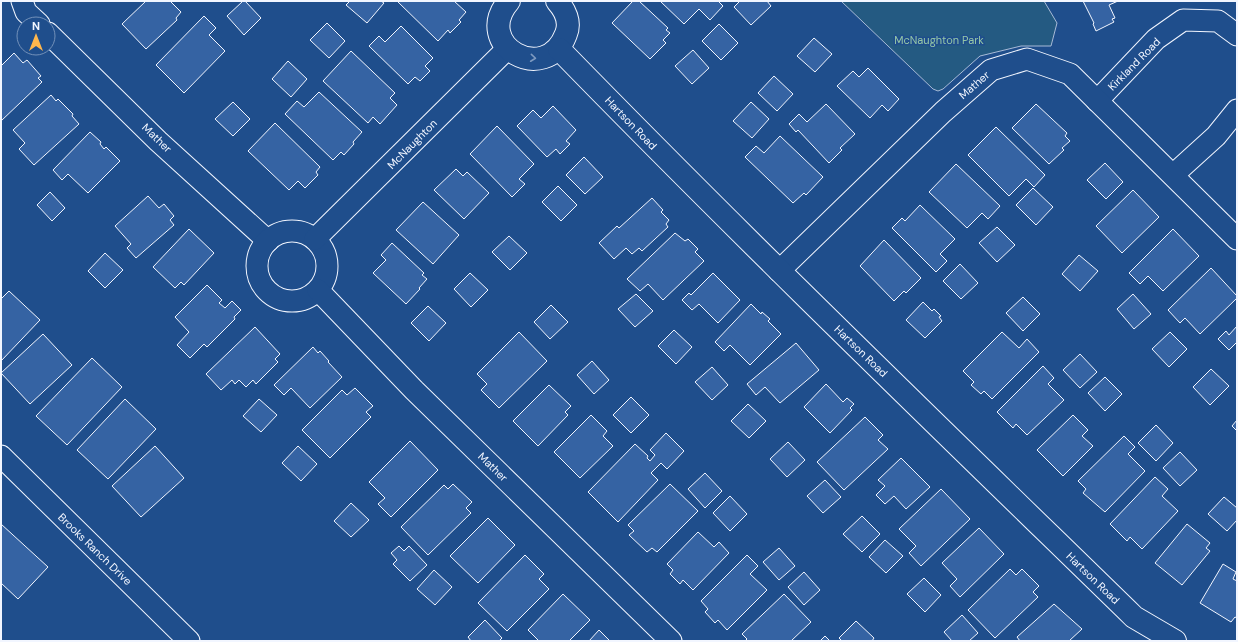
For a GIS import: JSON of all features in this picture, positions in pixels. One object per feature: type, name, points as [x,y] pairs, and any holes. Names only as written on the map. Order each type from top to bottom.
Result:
[{"type":"street","points":[[22,1],[26,12],[30,16]]},
{"type":"street","points":[[509,1],[502,9],[498,19],[498,31],[502,41],[516,54],[527,58],[540,59],[550,56],[559,49],[567,32],[568,18],[563,7],[557,1]]},
{"type":"street","name":"Kirkland Road","points":[[1097,101],[1156,39],[1183,20],[1218,21],[1237,35]]},
{"type":"street","name":"Mather","points":[[56,41],[158,140],[268,241]]},
{"type":"street","name":"McNaughton","points":[[315,239],[508,48]]},
{"type":"street","name":"Hartson Road","points":[[559,49],[779,271],[1134,617],[1175,641]]},
{"type":"street","name":"Mather","points":[[779,271],[943,112],[991,70],[1027,59],[1070,74],[1237,238]]},
{"type":"street","points":[[1173,175],[1216,136],[1237,110]]},
{"type":"street","points":[[287,230],[296,230],[307,233],[315,239],[322,246],[326,258],[326,270],[323,281],[318,290],[299,301],[287,300],[268,292],[261,283],[258,273],[258,261],[262,250],[268,241],[287,230]]},
{"type":"street","name":"Mather","points":[[318,290],[414,390],[671,641]]},
{"type":"street","name":"Brooks Ranch Drive","points":[[1,456],[189,641]]},
{"type":"green space","name":"McNaughton Park","points":[[841,1],[1044,1],[1057,23],[1051,46],[1021,46],[980,56],[943,89],[938,91],[933,89]]},
{"type":"building","points":[[146,1],[170,1],[181,12],[176,18],[177,20],[146,49],[122,24]]},
{"type":"building","points":[[243,1],[245,1],[261,18],[244,35],[227,16]]},
{"type":"building","points":[[350,1],[381,1],[384,3],[367,23],[346,5]]},
{"type":"building","points":[[397,1],[454,1],[466,12],[459,20],[461,22],[450,33],[448,30],[438,41]]},
{"type":"building","points":[[633,1],[639,1],[668,28],[666,30],[670,33],[663,40],[666,43],[650,59],[612,23]]},
{"type":"building","points":[[660,1],[718,1],[723,6],[710,20],[699,9],[684,24]]},
{"type":"building","points":[[740,1],[767,1],[771,6],[751,25],[734,7]]},
{"type":"building","points":[[1083,1],[1118,1],[1109,5],[1115,18],[1112,19],[1114,22],[1096,31],[1093,24],[1094,23]]},
{"type":"building","points":[[204,16],[216,28],[209,35],[225,51],[184,93],[156,65]]},
{"type":"building","points":[[327,23],[345,41],[329,58],[310,40]]},
{"type":"building","points":[[719,24],[738,43],[721,60],[702,41]]},
{"type":"building","points":[[401,26],[433,58],[425,66],[430,71],[420,81],[415,77],[408,84],[369,46],[379,36],[385,42]]},
{"type":"building","points":[[814,38],[832,54],[815,72],[797,56]]},
{"type":"building","points":[[693,50],[709,68],[692,84],[675,66]]},
{"type":"building","points":[[351,51],[395,93],[390,98],[397,105],[380,124],[373,117],[368,123],[323,81]]},
{"type":"building","points":[[14,53],[23,63],[27,60],[41,76],[38,78],[42,82],[1,121],[1,66]]},
{"type":"building","points":[[288,61],[307,79],[291,97],[272,79]]},
{"type":"building","points":[[868,68],[899,99],[888,111],[882,105],[870,118],[837,86],[853,71],[859,77]]},
{"type":"building","points":[[774,76],[793,94],[777,111],[758,93]]},
{"type":"building","points":[[319,92],[362,132],[344,155],[341,152],[333,160],[285,114],[297,101],[304,107]]},
{"type":"building","points":[[51,95],[56,101],[58,99],[73,114],[72,116],[79,124],[34,165],[19,149],[25,143],[13,130]]},
{"type":"building","points":[[233,102],[250,119],[233,136],[215,119]]},
{"type":"building","points":[[751,102],[769,119],[752,138],[733,121]]},
{"type":"building","points":[[826,104],[855,134],[840,148],[842,150],[829,163],[798,130],[796,132],[789,124],[799,114],[807,122]]},
{"type":"building","points":[[1036,104],[1067,133],[1065,136],[1070,141],[1062,148],[1064,150],[1049,164],[1012,128]]},
{"type":"building","points":[[553,106],[576,130],[566,141],[570,144],[560,154],[556,149],[547,157],[517,126],[533,110],[541,118]]},
{"type":"building","points":[[275,123],[320,167],[316,172],[318,175],[305,188],[298,181],[289,190],[248,151]]},
{"type":"building","points":[[497,126],[534,164],[519,179],[525,184],[512,197],[470,154]]},
{"type":"building","points":[[996,127],[1045,175],[1034,187],[1026,179],[1009,196],[968,155]]},
{"type":"building","points":[[90,132],[101,142],[100,144],[104,149],[106,147],[120,161],[88,193],[68,174],[62,180],[53,170]]},
{"type":"building","points":[[780,136],[823,177],[806,195],[804,193],[793,203],[745,157],[756,146],[764,153]]},
{"type":"building","points":[[584,157],[603,177],[585,194],[566,175]]},
{"type":"building","points":[[1105,163],[1123,182],[1106,199],[1087,180]]},
{"type":"building","points":[[956,164],[1000,206],[988,219],[982,213],[967,228],[929,192]]},
{"type":"building","points":[[456,169],[463,176],[467,172],[489,193],[464,219],[434,190]]},
{"type":"building","points":[[558,186],[577,205],[561,221],[542,202]]},
{"type":"building","points":[[1033,188],[1053,207],[1036,225],[1016,205]]},
{"type":"building","points":[[1133,190],[1159,217],[1122,253],[1096,226]]},
{"type":"building","points":[[50,192],[65,208],[52,221],[37,205]]},
{"type":"building","points":[[148,196],[159,208],[164,204],[174,216],[170,220],[174,225],[136,258],[127,248],[131,244],[115,226]]},
{"type":"building","points":[[652,198],[663,210],[661,212],[669,220],[666,224],[668,227],[642,251],[639,248],[632,254],[626,248],[614,259],[599,243],[617,226],[619,228]]},
{"type":"building","points":[[423,202],[459,235],[433,264],[396,230]]},
{"type":"building","points":[[920,205],[955,239],[940,254],[947,261],[936,272],[892,228],[902,218],[905,221]]},
{"type":"building","points":[[997,227],[1015,245],[997,262],[979,243]]},
{"type":"building","points":[[189,229],[214,253],[184,285],[181,282],[175,288],[153,267]]},
{"type":"building","points":[[1173,229],[1199,256],[1163,291],[1148,276],[1140,284],[1129,273]]},
{"type":"building","points":[[675,233],[685,241],[688,239],[698,249],[695,252],[704,261],[663,300],[648,284],[640,291],[627,279]]},
{"type":"building","points":[[509,236],[527,253],[510,270],[492,252]]},
{"type":"building","points":[[884,240],[921,278],[906,293],[904,291],[894,301],[860,266]]},
{"type":"building","points":[[392,243],[424,273],[422,275],[427,279],[406,304],[373,273],[386,260],[381,255]]},
{"type":"building","points":[[105,253],[123,270],[105,288],[88,271]]},
{"type":"building","points":[[1079,255],[1098,271],[1080,291],[1062,274]]},
{"type":"building","points":[[960,264],[978,283],[961,299],[943,281]]},
{"type":"building","points":[[1211,268],[1237,296],[1237,298],[1200,334],[1185,318],[1180,323],[1168,310]]},
{"type":"building","points":[[470,273],[488,290],[471,307],[454,289]]},
{"type":"building","points":[[713,273],[740,300],[718,323],[699,304],[692,310],[682,300],[689,293],[691,295]]},
{"type":"building","points":[[207,285],[222,300],[219,303],[225,308],[232,301],[241,310],[234,317],[235,319],[207,347],[204,344],[190,358],[177,345],[189,332],[175,317]]},
{"type":"building","points":[[9,291],[40,320],[1,361],[1,299]]},
{"type":"building","points":[[636,294],[653,311],[635,327],[618,309]]},
{"type":"building","points":[[1133,294],[1151,314],[1134,329],[1117,309]]},
{"type":"building","points":[[1023,297],[1040,314],[1023,331],[1006,313]]},
{"type":"building","points":[[923,302],[932,311],[934,309],[941,316],[939,317],[942,321],[925,338],[906,320]]},
{"type":"building","points":[[751,304],[761,314],[762,312],[770,319],[768,321],[781,334],[750,365],[730,345],[724,351],[715,342]]},
{"type":"building","points":[[551,305],[568,322],[550,339],[534,322]]},
{"type":"building","points":[[428,306],[446,323],[429,341],[411,323]]},
{"type":"building","points":[[1237,326],[1237,342],[1229,350],[1218,339],[1226,331],[1229,335]]},
{"type":"building","points":[[255,327],[280,354],[275,359],[278,362],[256,384],[253,380],[246,387],[239,380],[235,384],[232,380],[221,390],[206,374]]},
{"type":"building","points":[[674,330],[692,347],[676,364],[658,346]]},
{"type":"building","points":[[519,332],[547,361],[499,408],[481,390],[487,384],[477,374]]},
{"type":"building","points":[[1002,332],[1019,348],[1027,339],[1039,352],[992,399],[984,391],[981,394],[971,385],[974,382],[963,371]]},
{"type":"building","points":[[1170,332],[1187,349],[1169,367],[1152,349]]},
{"type":"building","points":[[43,334],[72,365],[30,404],[1,373]]},
{"type":"building","points":[[796,343],[819,370],[780,403],[765,387],[756,395],[747,384]]},
{"type":"building","points":[[313,347],[318,353],[320,351],[342,377],[310,408],[291,388],[284,395],[274,385]]},
{"type":"building","points":[[1080,354],[1097,372],[1080,388],[1063,370]]},
{"type":"building","points":[[92,358],[122,387],[67,445],[36,416]]},
{"type":"building","points":[[592,361],[609,380],[594,394],[577,375]]},
{"type":"building","points":[[1043,366],[1054,378],[1048,384],[1064,400],[1027,435],[1016,424],[1013,428],[997,412]]},
{"type":"building","points":[[712,367],[728,385],[712,400],[695,382]]},
{"type":"building","points":[[1211,369],[1229,386],[1210,405],[1193,387]]},
{"type":"building","points":[[1105,377],[1122,394],[1105,411],[1088,393]]},
{"type":"building","points":[[826,384],[843,402],[847,398],[854,404],[850,408],[852,410],[830,433],[804,407]]},
{"type":"building","points":[[549,385],[571,406],[565,412],[568,415],[538,446],[513,421]]},
{"type":"building","points":[[355,388],[373,406],[366,412],[371,417],[330,458],[302,430],[342,390],[347,395]]},
{"type":"building","points":[[631,397],[649,415],[631,433],[613,415]]},
{"type":"building","points":[[125,399],[156,429],[108,479],[77,450]]},
{"type":"building","points":[[259,399],[277,415],[261,432],[243,416]]},
{"type":"building","points":[[748,404],[766,421],[749,438],[731,421]]},
{"type":"building","points":[[591,415],[607,431],[603,436],[613,446],[580,478],[554,452]]},
{"type":"building","points":[[1073,415],[1088,430],[1082,436],[1093,446],[1063,476],[1037,450]]},
{"type":"building","points":[[865,417],[883,435],[878,440],[888,449],[844,490],[817,462]]},
{"type":"building","points":[[1237,420],[1237,431],[1232,426]]},
{"type":"building","points":[[1156,425],[1173,443],[1156,461],[1138,443]]},
{"type":"building","points":[[666,433],[684,451],[667,469],[661,463],[651,473],[658,480],[618,522],[588,492],[635,444],[648,456],[647,458],[650,461],[655,455],[650,450]]},
{"type":"building","points":[[1124,436],[1135,447],[1128,454],[1145,471],[1105,512],[1083,493],[1086,489],[1078,481]]},
{"type":"building","points":[[410,441],[438,470],[391,517],[378,504],[385,498],[369,482]]},
{"type":"building","points":[[788,442],[805,460],[787,477],[770,459]]},
{"type":"building","points":[[155,446],[184,478],[141,517],[112,486]]},
{"type":"building","points":[[298,446],[317,464],[301,481],[282,463]]},
{"type":"building","points":[[1180,452],[1197,470],[1180,486],[1163,468]]},
{"type":"building","points":[[901,458],[930,487],[906,509],[894,496],[885,504],[876,495],[885,486],[878,480]]},
{"type":"building","points":[[705,473],[722,491],[705,508],[688,489]]},
{"type":"building","points":[[1155,477],[1168,489],[1162,496],[1178,511],[1142,549],[1130,537],[1127,541],[1110,524]]},
{"type":"building","points":[[825,480],[841,497],[823,513],[807,496]]},
{"type":"building","points":[[453,484],[472,502],[466,508],[471,513],[428,555],[401,527],[444,485],[448,489]]},
{"type":"building","points":[[670,484],[698,511],[657,552],[652,548],[647,552],[629,535],[634,531],[628,525]]},
{"type":"building","points":[[941,489],[970,519],[921,566],[909,553],[916,546],[899,529]]},
{"type":"building","points":[[730,496],[747,514],[730,531],[713,513]]},
{"type":"building","points":[[1224,497],[1237,508],[1237,520],[1227,531],[1208,514]]},
{"type":"building","points":[[351,503],[369,520],[351,537],[334,521]]},
{"type":"building","points":[[862,516],[880,534],[862,552],[843,534]]},
{"type":"building","points":[[488,518],[515,545],[478,583],[450,556]]},
{"type":"building","points":[[1,524],[48,567],[18,599],[1,583]]},
{"type":"building","points":[[1187,524],[1210,543],[1206,548],[1210,551],[1182,585],[1155,563]]},
{"type":"building","points":[[979,528],[1004,554],[960,597],[950,586],[957,579],[942,563]]},
{"type":"building","points":[[698,532],[714,547],[719,542],[729,553],[693,590],[683,580],[680,584],[670,574],[673,570],[667,564]]},
{"type":"building","points":[[885,540],[903,556],[886,573],[869,557]]},
{"type":"building","points":[[399,546],[404,551],[409,546],[427,565],[410,581],[393,564],[397,560],[391,553]]},
{"type":"building","points":[[779,548],[795,566],[779,580],[763,562]]},
{"type":"building","points":[[525,555],[544,574],[539,579],[549,589],[507,631],[478,603]]},
{"type":"building","points":[[747,555],[758,566],[750,574],[767,590],[727,630],[718,620],[715,623],[705,612],[708,609],[701,601]]},
{"type":"building","points":[[1223,564],[1236,572],[1233,579],[1237,581],[1237,618],[1235,617],[1231,622],[1200,603]]},
{"type":"building","points":[[1010,569],[1016,575],[1022,569],[1039,586],[1033,592],[1038,597],[995,638],[968,610]]},
{"type":"building","points":[[434,570],[452,587],[435,605],[417,589]]},
{"type":"building","points":[[804,572],[820,590],[804,605],[788,587]]},
{"type":"building","points":[[924,578],[941,595],[925,612],[907,594]]},
{"type":"building","points":[[563,594],[590,620],[569,641],[539,641],[528,630]]},
{"type":"building","points":[[784,594],[811,622],[791,641],[745,641],[747,639],[742,634]]},
{"type":"building","points":[[1054,604],[1082,629],[1069,641],[1020,641],[1017,637]]},
{"type":"building","points":[[962,615],[978,633],[969,641],[952,641],[944,632]]},
{"type":"building","points":[[485,620],[502,638],[499,641],[471,641],[468,637]]},
{"type":"building","points":[[856,621],[874,638],[872,641],[842,641],[839,638]]},
{"type":"building","points":[[599,630],[610,641],[589,641]]},
{"type":"building","points":[[825,636],[830,641],[820,641]]}]
